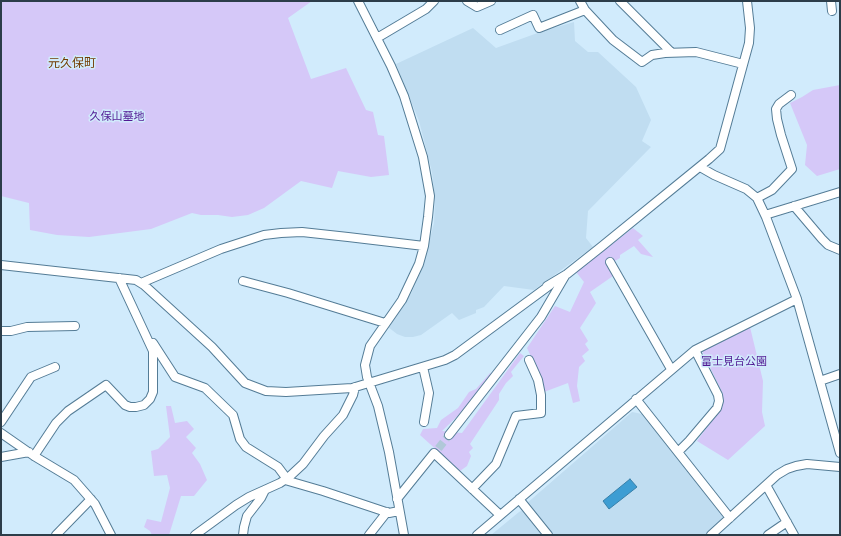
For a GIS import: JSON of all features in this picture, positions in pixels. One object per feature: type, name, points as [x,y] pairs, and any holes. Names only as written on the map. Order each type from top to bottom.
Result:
[{"type":"street","points":[[358,1],[404,96],[423,158],[430,196],[424,246],[419,264],[407,291],[370,346],[365,365],[369,383],[378,406],[389,452],[404,535]]},
{"type":"street","points":[[377,38],[426,9],[434,1]]},
{"type":"street","points":[[467,1],[477,7],[491,1]]},
{"type":"street","points":[[580,1],[585,10],[613,40],[642,62],[652,55],[671,52],[696,52],[743,64]]},
{"type":"street","points":[[620,1],[671,52]]},
{"type":"street","points":[[1,265],[136,280],[166,304],[212,347],[245,384],[266,391],[286,392],[355,387],[445,360],[456,355],[549,285],[567,274],[700,167],[720,149],[749,43],[750,28],[747,1]]},
{"type":"street","points":[[823,10],[831,7]]},
{"type":"street","points":[[500,30],[533,15],[539,28],[585,10]]},
{"type":"street","points":[[757,198],[772,190],[792,169],[781,135],[776,109],[791,95]]},
{"type":"street","points":[[700,167],[746,189],[757,198],[765,215],[796,299],[840,453]]},
{"type":"street","points":[[765,215],[840,192]]},
{"type":"street","points":[[794,206],[828,245],[840,250]]},
{"type":"street","points":[[141,283],[221,249],[249,239],[270,234],[302,232],[424,246]]},
{"type":"street","points":[[610,262],[671,369]]},
{"type":"street","points":[[449,435],[521,346],[541,317],[567,274]]},
{"type":"street","points":[[1,458],[31,454],[56,423],[68,411],[106,385],[125,405],[130,407],[144,405],[150,399],[153,392],[153,351],[119,278]]},
{"type":"street","points":[[243,281],[288,293],[385,323]]},
{"type":"street","points":[[477,535],[695,350],[796,299]]},
{"type":"street","points":[[2,333],[27,327],[75,326]]},
{"type":"street","points":[[146,336],[156,346],[175,377],[206,388],[233,415],[240,439],[246,447],[278,467],[286,479],[388,512],[400,511]]},
{"type":"street","points":[[678,452],[717,408],[719,401],[718,395],[695,350]]},
{"type":"street","points":[[472,488],[496,464],[516,416],[541,413],[541,394],[538,380],[529,360]]},
{"type":"street","points":[[1,422],[31,377],[55,367]]},
{"type":"street","points":[[423,367],[429,393],[424,422]]},
{"type":"street","points":[[820,380],[840,374]]},
{"type":"street","points":[[195,535],[236,505],[286,479],[303,464],[324,436],[343,415],[353,395],[355,387]]},
{"type":"street","points":[[636,399],[730,518]]},
{"type":"street","points":[[1,433],[31,454],[74,480],[95,504],[111,535]]},
{"type":"street","points":[[397,499],[434,453],[500,516]]},
{"type":"street","points":[[711,535],[777,475],[796,466],[807,464],[840,467]]},
{"type":"street","points":[[766,485],[794,535]]},
{"type":"street","points":[[243,535],[247,516],[261,498],[265,490]]},
{"type":"street","points":[[56,535],[91,499]]},
{"type":"street","points":[[519,500],[548,535]]},
{"type":"street","points":[[369,535],[388,512]]},
{"type":"street","points":[[768,535],[787,522]]},
{"type":"shaded area","points":[[574,22],[575,41],[588,52],[598,52],[636,87],[651,120],[642,141],[651,147],[588,211],[586,238],[593,247],[534,290],[504,286],[484,307],[476,310],[476,313],[459,320],[452,313],[421,335],[405,337],[397,334],[388,327],[411,294],[423,266],[434,223],[435,201],[432,172],[419,121],[396,64],[473,28],[496,48],[543,31]]},
{"type":"shaded area","points":[[632,412],[642,414],[723,515],[722,520],[705,535],[551,535],[526,504]]},
{"type":"shaded area","points":[[523,510],[543,535],[491,535],[519,512]]},
{"type":"green space","name":"久保山墓地","points":[[1,1],[312,1],[288,18],[311,79],[346,68],[366,110],[373,112],[378,135],[384,136],[389,175],[371,177],[338,171],[332,188],[301,181],[264,208],[248,215],[232,217],[192,213],[151,229],[89,237],[57,235],[30,230],[29,203],[1,196]]},
{"type":"green space","points":[[840,85],[840,169],[817,176],[805,165],[807,145],[790,103],[813,90]]},
{"type":"green space","points":[[633,228],[643,236],[638,240],[653,257],[641,254],[634,246],[620,255],[620,258],[608,265],[613,276],[590,292],[596,303],[580,328],[588,341],[585,344],[589,350],[582,356],[585,361],[579,367],[577,386],[580,401],[573,403],[568,383],[544,392],[541,378],[527,348],[555,306],[570,312],[584,282],[576,272]]},
{"type":"green space","name":"富士見台公園","points":[[750,327],[763,381],[762,412],[765,426],[728,460],[697,441],[722,407],[723,394],[702,351]]},
{"type":"green space","points":[[520,353],[524,356],[511,372],[513,376],[506,383],[499,394],[499,400],[470,444],[473,448],[469,452],[471,456],[467,466],[460,471],[420,435],[423,429],[437,428],[441,420],[458,408],[469,392],[476,389],[490,373],[493,374],[471,403],[442,431],[462,433]]},
{"type":"green space","points":[[166,406],[171,406],[175,423],[187,421],[194,429],[186,437],[196,448],[192,453],[200,464],[207,480],[194,496],[181,496],[169,535],[152,535],[150,531],[144,527],[147,519],[161,522],[170,488],[167,475],[154,476],[151,451],[158,449],[170,437]]},
{"type":"water","points":[[630,479],[637,487],[609,509],[603,501]]},
{"type":"tunnel","points":[[431,458],[449,435]]},
{"type":"district","name":"元久保町","points":[[72,64]]}]
